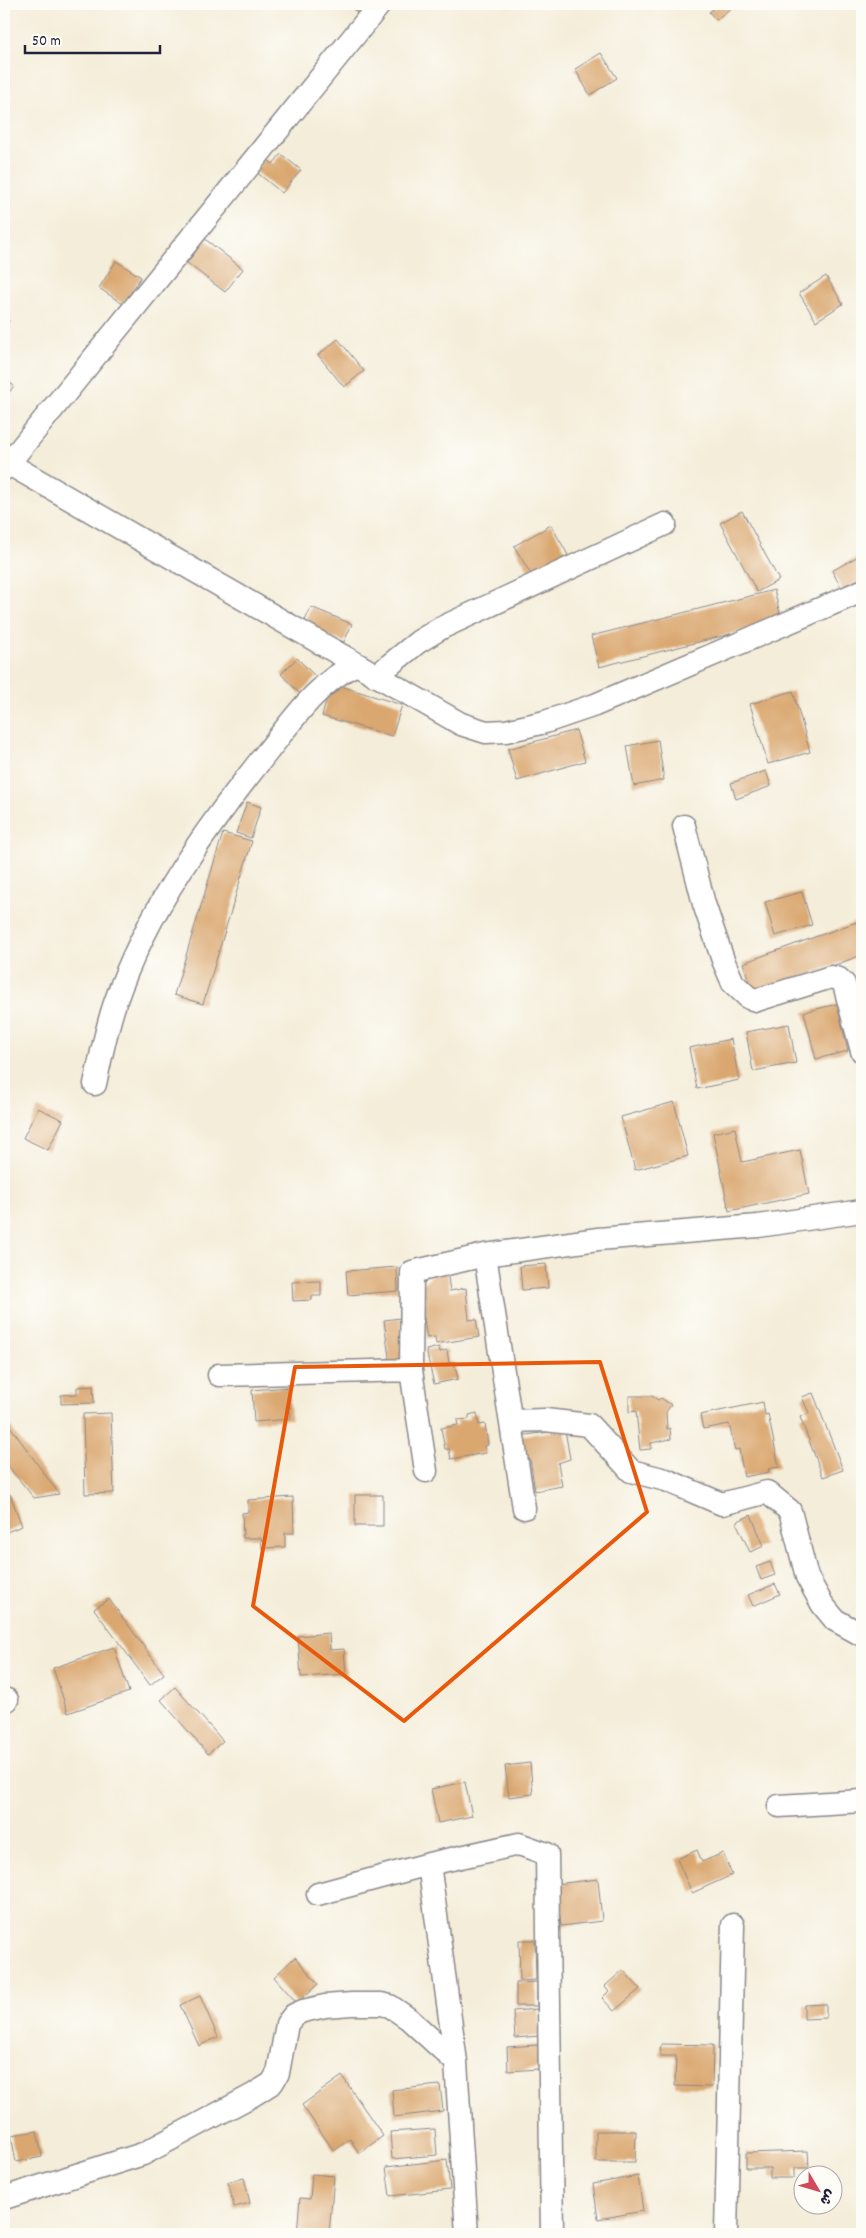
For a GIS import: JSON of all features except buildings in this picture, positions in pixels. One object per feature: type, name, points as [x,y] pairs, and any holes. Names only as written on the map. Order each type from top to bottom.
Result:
[{"type":"street","points":[[380,4],[5,465],[376,676],[472,729],[486,732],[516,730],[595,705],[862,591]]},
{"type":"street","points":[[376,676],[418,642],[441,628],[665,524]]},
{"type":"street","points":[[95,1084],[114,1004],[158,910],[188,861],[213,821],[309,700],[330,680],[356,664]]},
{"type":"street","points":[[684,826],[704,904],[733,983],[749,998],[758,1000],[831,977],[839,979],[844,984],[862,1051]]},
{"type":"street","points":[[426,1471],[411,1370],[412,1272],[485,1255],[598,1239],[758,1226],[862,1211]]},
{"type":"street","points":[[485,1255],[524,1508]]},
{"type":"street","points":[[218,1375],[411,1370]]},
{"type":"street","points":[[511,1420],[545,1420],[589,1425],[631,1471],[666,1480],[722,1504],[767,1492],[790,1511],[808,1577],[822,1604],[835,1620],[862,1635]]},
{"type":"street","points":[[778,1806],[862,1801]]},
{"type":"street","points":[[318,1894],[429,1864],[518,1844],[546,1854],[552,2234]]},
{"type":"street","points":[[429,1864],[456,2062],[467,2234]]},
{"type":"street","points":[[726,2234],[733,1924]]},
{"type":"street","points":[[4,2198],[143,2154],[253,2096],[272,2083],[278,2073],[287,2024],[294,2015],[303,2011],[325,2006],[352,2004],[390,2006],[409,2019],[456,2062]]},
{"type":"highlighted area","points":[[600,1362],[647,1512],[404,1721],[253,1606],[295,1367]]}]
